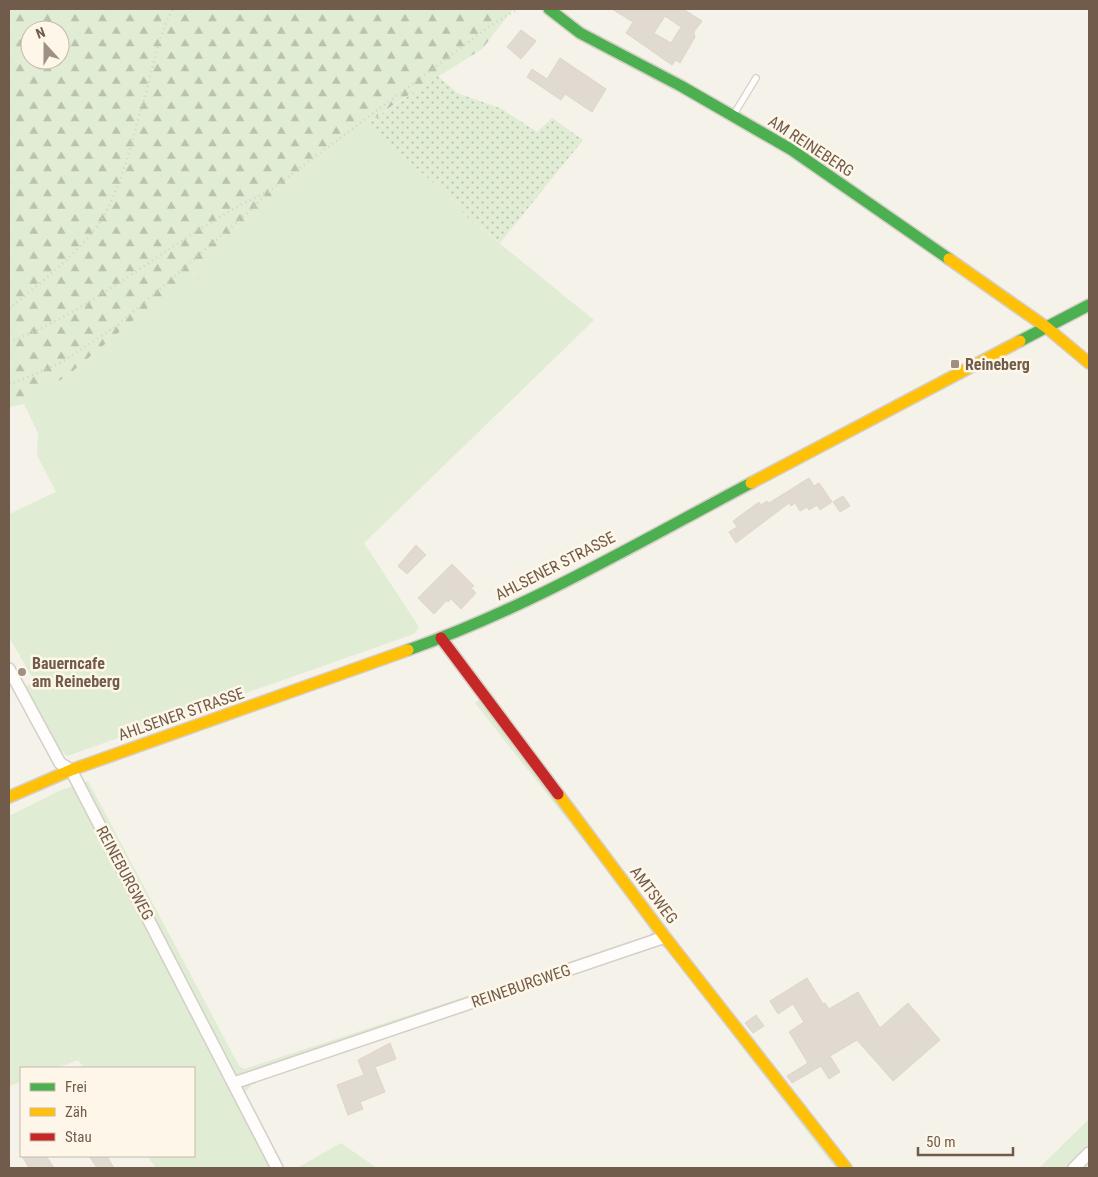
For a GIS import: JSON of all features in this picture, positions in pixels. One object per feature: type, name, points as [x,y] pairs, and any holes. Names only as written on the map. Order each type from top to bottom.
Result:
[{"type":"street","name":"AM REINEBERG","points":[[556,11],[580,33],[792,150],[1046,328],[1089,363]]},
{"type":"street","name":"AHLSENER STRASSE","points":[[9,797],[71,770],[441,638],[543,592],[1089,305]]},
{"type":"street","name":"AMTSWEG","points":[[441,638],[665,937],[846,1168]]},
{"type":"street","name":"REINEBURGWEG","points":[[9,669],[60,763],[71,770],[277,1168]]},
{"type":"street","name":"REINEBURGWEG","points":[[234,1083],[665,937]]},
{"type":"street","points":[[1074,1168],[1089,1153]]},
{"type":"lane","points":[[733,116],[756,78]]},
{"type":"path","points":[[9,309],[79,248],[95,228],[108,207],[120,179],[173,9]]},
{"type":"path","points":[[9,385],[62,362],[118,325],[252,209],[269,191],[490,26],[518,9]]},
{"type":"path","points":[[9,342],[60,319],[97,298],[238,204],[269,191]]},
{"type":"green space","points":[[9,9],[513,9],[482,49],[393,105],[290,180],[194,282],[160,304],[153,304],[68,375],[24,404],[9,407]]},
{"type":"green space","points":[[438,76],[457,93],[500,108],[537,132],[552,118],[583,140],[500,243],[467,217],[453,200],[366,124]]},
{"type":"green space","points":[[366,124],[453,200],[467,217],[594,320],[364,543],[419,627],[414,634],[67,756],[59,749],[23,687],[35,682],[9,637],[9,514],[56,492],[37,455],[38,433],[24,404],[68,375],[153,304],[194,282],[290,180]]},
{"type":"green space","points":[[486,694],[852,1168],[835,1168],[667,949],[657,944],[253,1083],[246,1091],[234,1097],[270,1168],[156,1168],[148,1157],[195,1157],[195,1067],[83,1067],[78,1060],[60,1067],[20,1067],[20,1082],[9,1086],[9,816],[61,790],[88,781],[239,1066],[244,1069],[648,937],[652,931],[649,923],[475,703]]},
{"type":"green space","points":[[1089,1119],[1089,1165],[1086,1168],[1039,1168]]},
{"type":"green space","points":[[341,1143],[377,1168],[297,1168]]},
{"type":"building","points":[[612,9],[683,9],[702,21],[694,32],[695,37],[680,63],[676,60],[672,65],[626,33],[633,22]],"holes":[[[665,16],[681,27],[671,43],[654,33]]]},
{"type":"building","points":[[521,30],[536,41],[521,59],[507,47]]},
{"type":"building","points":[[560,58],[606,89],[592,112],[565,94],[561,100],[527,77],[532,69],[547,79]]},
{"type":"building","points":[[809,478],[814,486],[819,483],[832,502],[820,510],[817,505],[809,510],[807,507],[800,511],[795,503],[791,506],[789,503],[736,543],[729,532],[737,527],[733,521],[759,502],[761,505],[767,501],[769,503]]},
{"type":"building","points":[[843,496],[850,506],[840,512],[833,502]]},
{"type":"building","points":[[416,545],[426,555],[407,574],[398,566]]},
{"type":"building","points":[[452,564],[474,586],[471,588],[476,593],[461,609],[451,599],[448,602],[447,600],[434,614],[418,598]]},
{"type":"building","points":[[807,978],[823,1004],[825,1003],[829,1009],[858,992],[880,1028],[908,1003],[940,1040],[893,1081],[857,1040],[830,1056],[840,1072],[829,1079],[821,1066],[792,1083],[787,1076],[808,1063],[789,1032],[804,1022],[793,1004],[778,1014],[770,1001]]},
{"type":"building","points":[[756,1015],[764,1026],[753,1033],[745,1023]]},
{"type":"building","points":[[390,1043],[396,1059],[375,1067],[385,1092],[360,1102],[363,1109],[348,1115],[337,1085],[364,1075],[358,1060]]},
{"type":"building","points":[[23,1157],[47,1157],[54,1168],[29,1168]]},
{"type":"building","points":[[90,1157],[108,1157],[114,1168],[97,1168]]},
{"type":"traffic: fast","points":[[549,9],[580,33],[681,86],[792,150],[949,259]]},
{"type":"traffic: fast","points":[[1020,341],[1089,305]]},
{"type":"traffic: fast","points":[[408,650],[453,633],[540,594],[625,551],[751,483]]},
{"type":"traffic: slow","points":[[949,259],[1046,327],[1089,363]]},
{"type":"traffic: slow","points":[[751,483],[1020,341]]},
{"type":"traffic: slow","points":[[9,797],[71,770],[408,650]]},
{"type":"traffic: slow","points":[[558,794],[665,937],[846,1168]]},
{"type":"traffic: jam","points":[[441,638],[558,794]]},
{"type":"place","name":"Reineberg","points":[[955,364]]},
{"type":"place","name":"Bauerncafe am Reineberg","points":[[22,672]]}]
